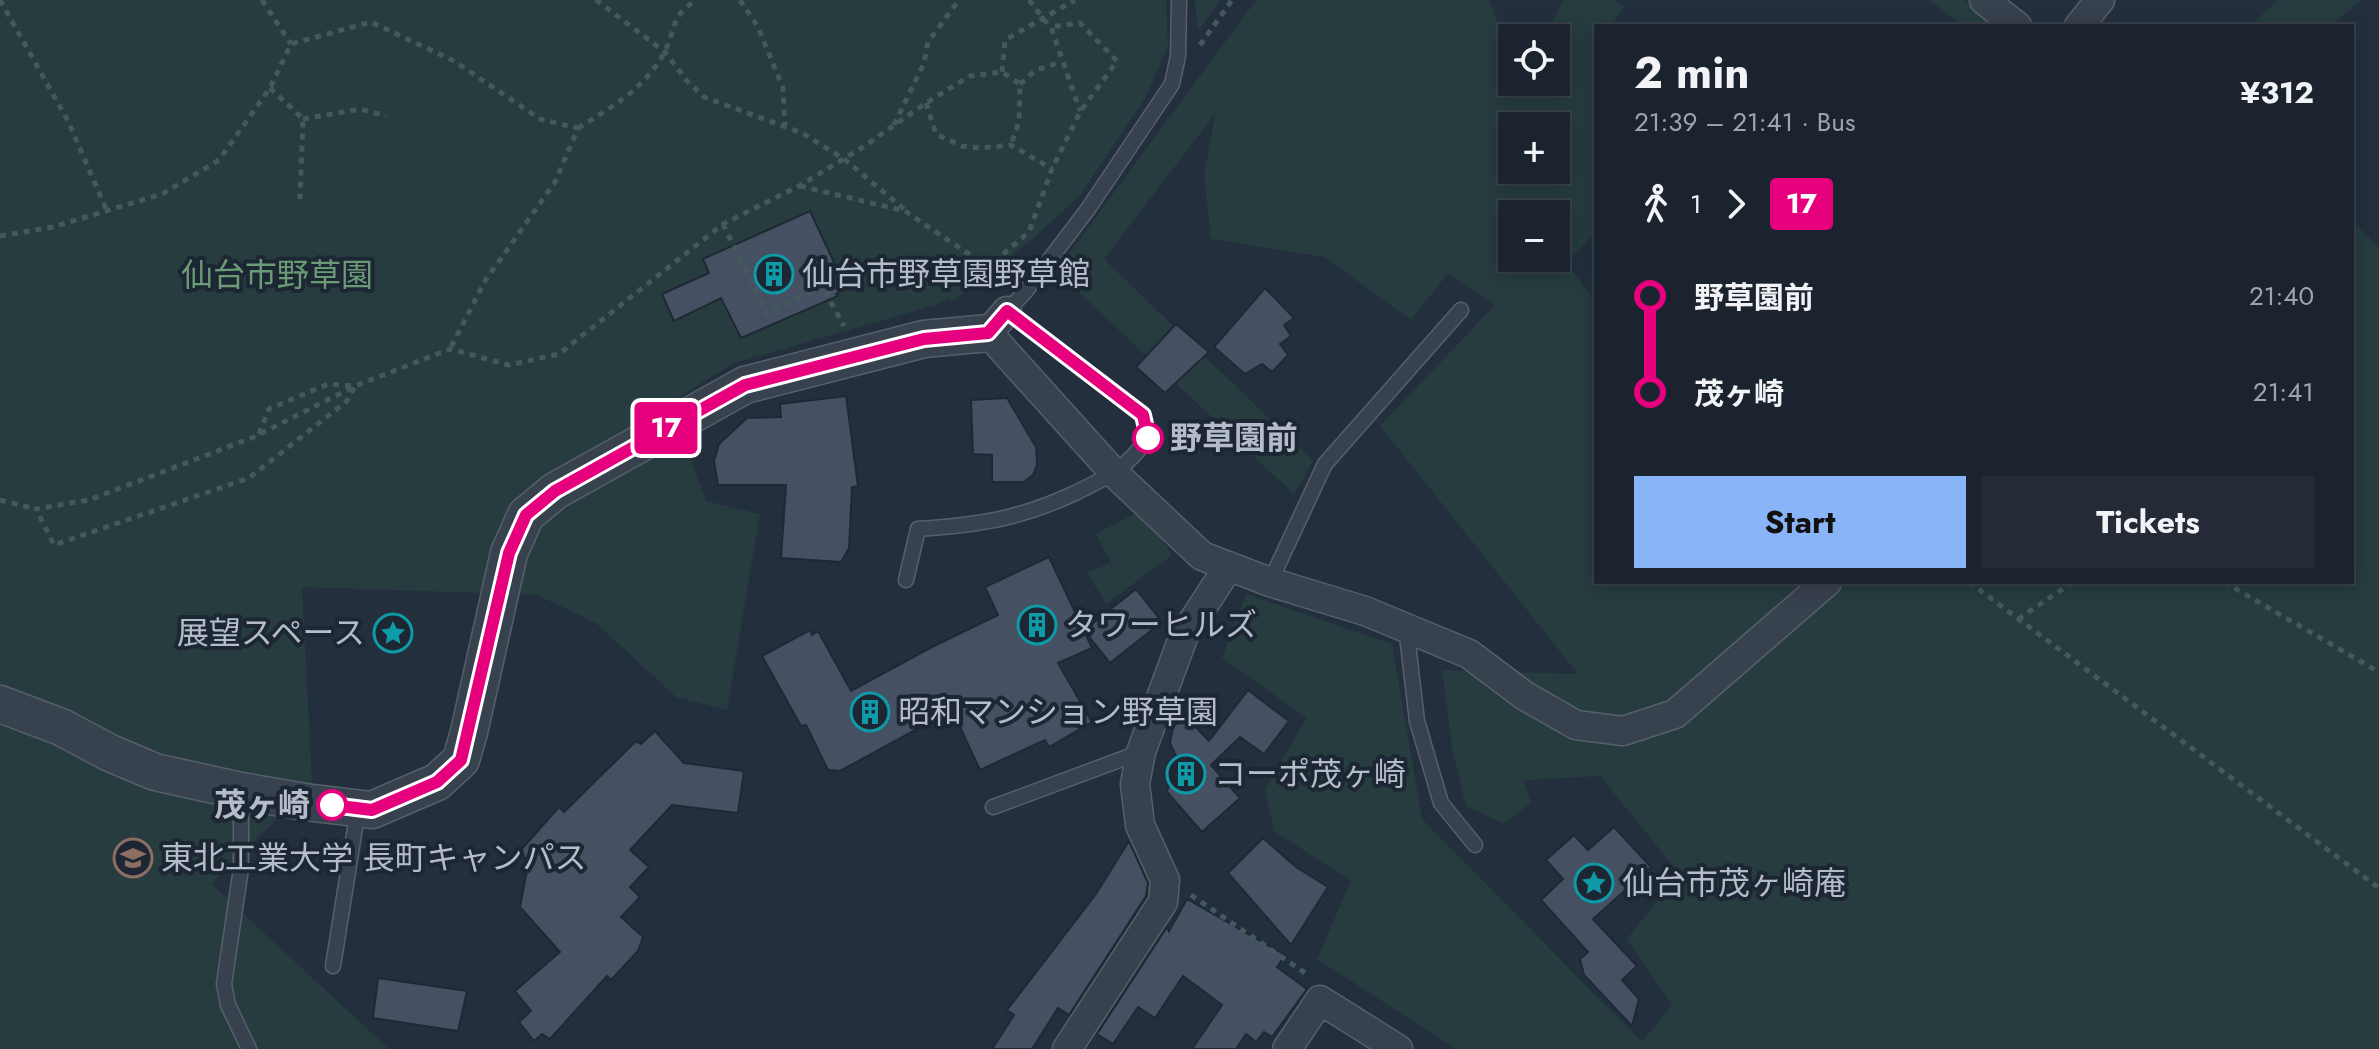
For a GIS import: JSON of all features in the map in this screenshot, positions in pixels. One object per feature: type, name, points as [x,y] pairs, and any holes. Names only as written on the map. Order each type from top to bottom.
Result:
[{"type":"street","points":[[1984,0],[2014,24]]},
{"type":"street","points":[[2081,24],[2100,0]]},
{"type":"street","points":[[0,704],[61,727],[155,772],[241,791],[372,810],[437,782],[461,760],[509,553],[526,515],[555,491],[745,385],[997,322],[1115,474],[1202,556],[1270,582],[1406,626],[1469,654],[1525,696],[1576,725],[1623,731],[1675,714],[1825,584]]},
{"type":"street","points":[[1067,1049],[1163,902],[1165,880],[1140,825],[1135,784],[1141,752],[1184,635],[1229,566]]},
{"type":"street","points":[[1287,1049],[1320,1000],[1398,1049]]},
{"type":"lane","points":[[906,580],[918,529],[977,525],[1037,510],[1115,474],[1133,459],[1148,438],[1143,415],[997,322],[1025,292],[1088,209],[1172,84],[1178,56],[1179,0]]},
{"type":"lane","points":[[1270,582],[1325,464],[1461,310]]},
{"type":"lane","points":[[1406,626],[1417,721],[1441,803],[1475,845]]},
{"type":"lane","points":[[993,807],[1141,752]]},
{"type":"lane","points":[[241,791],[241,868],[224,984],[228,1005],[249,1049]]},
{"type":"lane","points":[[333,966],[358,808]]},
{"type":"path","points":[[0,0],[68,121],[107,211]]},
{"type":"path","points":[[262,0],[291,44]]},
{"type":"path","points":[[596,0],[665,52],[704,97],[802,133],[844,159],[905,211],[988,267],[1029,232],[1052,169],[1080,112],[1117,61],[1080,23],[1050,27]]},
{"type":"path","points":[[450,349],[485,281],[555,182],[578,128],[624,100],[649,74],[665,52],[677,15],[696,0]]},
{"type":"path","points":[[740,0],[758,27],[783,88],[785,126]]},
{"type":"path","points":[[894,126],[924,63],[928,42],[959,0]]},
{"type":"path","points":[[1029,0],[1050,27],[1080,112]]},
{"type":"path","points":[[1002,72],[1005,40],[1075,0]]},
{"type":"path","points":[[0,236],[53,227],[162,194],[219,160],[270,88],[291,44],[371,22],[454,61],[540,119],[578,128]]},
{"type":"path","points":[[1011,145],[1019,122],[1020,84],[1036,70],[1061,62]]},
{"type":"path","points":[[0,500],[36,509],[89,500],[259,434],[355,386],[450,349],[509,365],[559,354],[723,224],[844,159],[970,76],[1002,72],[1020,84]]},
{"type":"path","points":[[270,88],[303,119],[300,199]]},
{"type":"path","points":[[926,103],[936,134],[962,146],[1011,145],[1052,169]]},
{"type":"path","points":[[303,119],[360,109],[386,116]]},
{"type":"path","points":[[798,186],[905,211]]},
{"type":"path","points":[[723,224],[767,314],[822,286],[860,355]]},
{"type":"path","points":[[259,434],[269,409],[328,384],[355,386]]},
{"type":"path","points":[[36,509],[54,545],[249,478],[347,401],[355,386]]},
{"type":"path","points":[[1972,584],[2379,888]]},
{"type":"path","points":[[2018,619],[2070,584]]},
{"type":"path","points":[[2227,584],[2379,672]]},
{"type":"path","points":[[1164,889],[1190,895],[1322,984],[1320,1000]]},
{"type":"green space","name":"仙台市野草園","points":[[0,0],[1166,0],[1168,46],[1146,97],[1081,194],[1034,238],[952,302],[948,298],[936,305],[734,363],[669,403],[706,501],[760,514],[727,710],[676,697],[596,623],[537,595],[302,587],[312,784],[211,884],[389,1049],[0,1049]]},
{"type":"green space","points":[[1195,0],[1220,0],[1198,31]]},
{"type":"green space","points":[[1256,0],[1489,0],[1497,21],[1510,24],[1498,24],[1498,96],[1570,96],[1570,24],[1551,24],[1563,0],[1613,0],[1624,7],[1612,24],[1594,24],[1594,234],[1570,259],[1570,200],[1498,200],[1498,272],[1570,272],[1570,268],[1594,298],[1594,584],[2354,584],[2354,222],[2379,248],[2379,1049],[1456,1049],[1317,959],[1351,881],[1274,831],[1265,789],[1307,718],[1222,658],[1246,594],[1392,644],[1422,819],[1642,1042],[1672,1005],[1627,939],[1679,873],[1600,776],[1524,780],[1531,803],[1504,824],[1466,806],[1453,753],[1442,670],[1578,674],[1380,426],[1495,305],[1448,273],[1411,320],[1325,257],[1211,239],[1204,176],[1215,114],[1104,259],[1313,461],[1294,494],[1056,271]]},
{"type":"green space","points":[[1929,0],[1964,0],[1994,24],[1960,24]]},
{"type":"green space","points":[[2279,0],[2361,0],[2333,24],[2251,24]]},
{"type":"green space","points":[[1142,510],[1172,555],[1106,604],[1087,573],[1111,563],[1096,534]]},
{"type":"building","name":"仙台市野草園野草館","points":[[810,211],[846,288],[836,294],[838,296],[741,338],[721,298],[674,321],[662,294],[709,273],[703,259]]},
{"type":"building","points":[[1265,288],[1294,318],[1284,325],[1291,336],[1280,344],[1288,355],[1272,372],[1262,364],[1245,374],[1214,347]]},
{"type":"building","points":[[1176,324],[1209,352],[1165,393],[1136,367]]},
{"type":"building","points":[[846,396],[858,486],[852,487],[849,548],[841,562],[781,558],[786,485],[718,485],[714,461],[719,444],[747,418],[781,417],[780,404]]},
{"type":"building","points":[[1007,398],[1036,447],[1037,465],[1033,475],[1024,482],[992,482],[992,455],[973,454],[971,400]]},
{"type":"building","points":[[1049,557],[1092,648],[1058,663],[1092,722],[1049,747],[1045,740],[980,770],[952,710],[840,771],[828,770],[806,725],[801,726],[762,656],[810,630],[812,635],[818,631],[851,691],[998,615],[985,587]]},
{"type":"building","points":[[1136,589],[1162,622],[1110,663],[1084,630]]},
{"type":"building","points":[[1248,690],[1289,721],[1264,754],[1240,737],[1211,765],[1240,798],[1202,832],[1167,792],[1176,756],[1170,743],[1173,727],[1185,716],[1209,741]]},
{"type":"building","points":[[655,731],[684,763],[744,771],[738,813],[672,805],[630,850],[649,867],[630,887],[640,897],[621,917],[643,937],[638,951],[611,980],[607,976],[550,1039],[542,1034],[534,1041],[519,1022],[531,1011],[515,991],[560,952],[520,907],[528,865],[521,850],[559,807],[564,812],[636,741],[641,744]]},
{"type":"building","points":[[1614,827],[1651,867],[1593,919],[1637,966],[1622,980],[1639,999],[1632,1026],[1584,975],[1580,959],[1588,952],[1541,900],[1563,879],[1546,860],[1574,835],[1588,850]]},
{"type":"building","points":[[1263,838],[1296,867],[1328,887],[1291,945],[1228,873]]},
{"type":"building","points":[[1129,841],[1148,883],[1146,896],[1069,1015],[1058,1008],[1032,1049],[992,1049],[1014,1015],[1007,1010],[1096,894]]},
{"type":"building","points":[[1187,899],[1285,955],[1277,967],[1307,989],[1272,1037],[1264,1032],[1256,1042],[1246,1034],[1236,1049],[1192,1049],[1222,1005],[1183,976],[1155,1018],[1138,1007],[1113,1044],[1097,1034],[1167,927],[1169,931]]},
{"type":"building","points":[[378,978],[467,991],[458,1031],[373,1018]]},
{"type":"bus line","name":"17","points":[[332,805],[372,810],[437,782],[461,760],[509,553],[526,515],[555,491],[745,385],[924,339],[988,333],[1007,311],[1143,415],[1148,438]]},
{"type":"place","name":"仙台市野草園野草館","points":[[774,274]]},
{"type":"place","name":"野草園前","points":[[1148,438]]},
{"type":"place","name":"タワーヒルズ","points":[[1037,625]]},
{"type":"place","name":"展望スペース","points":[[393,633]]},
{"type":"place","name":"昭和マンション野草園","points":[[870,712]]},
{"type":"place","name":"コーポ茂ヶ崎","points":[[1186,774]]},
{"type":"place","name":"茂ヶ崎","points":[[332,805]]},
{"type":"place","name":"東北工業大学 長町キャンパス","points":[[133,858]]},
{"type":"place","name":"仙台市茂ヶ崎庵","points":[[1594,883]]}]
